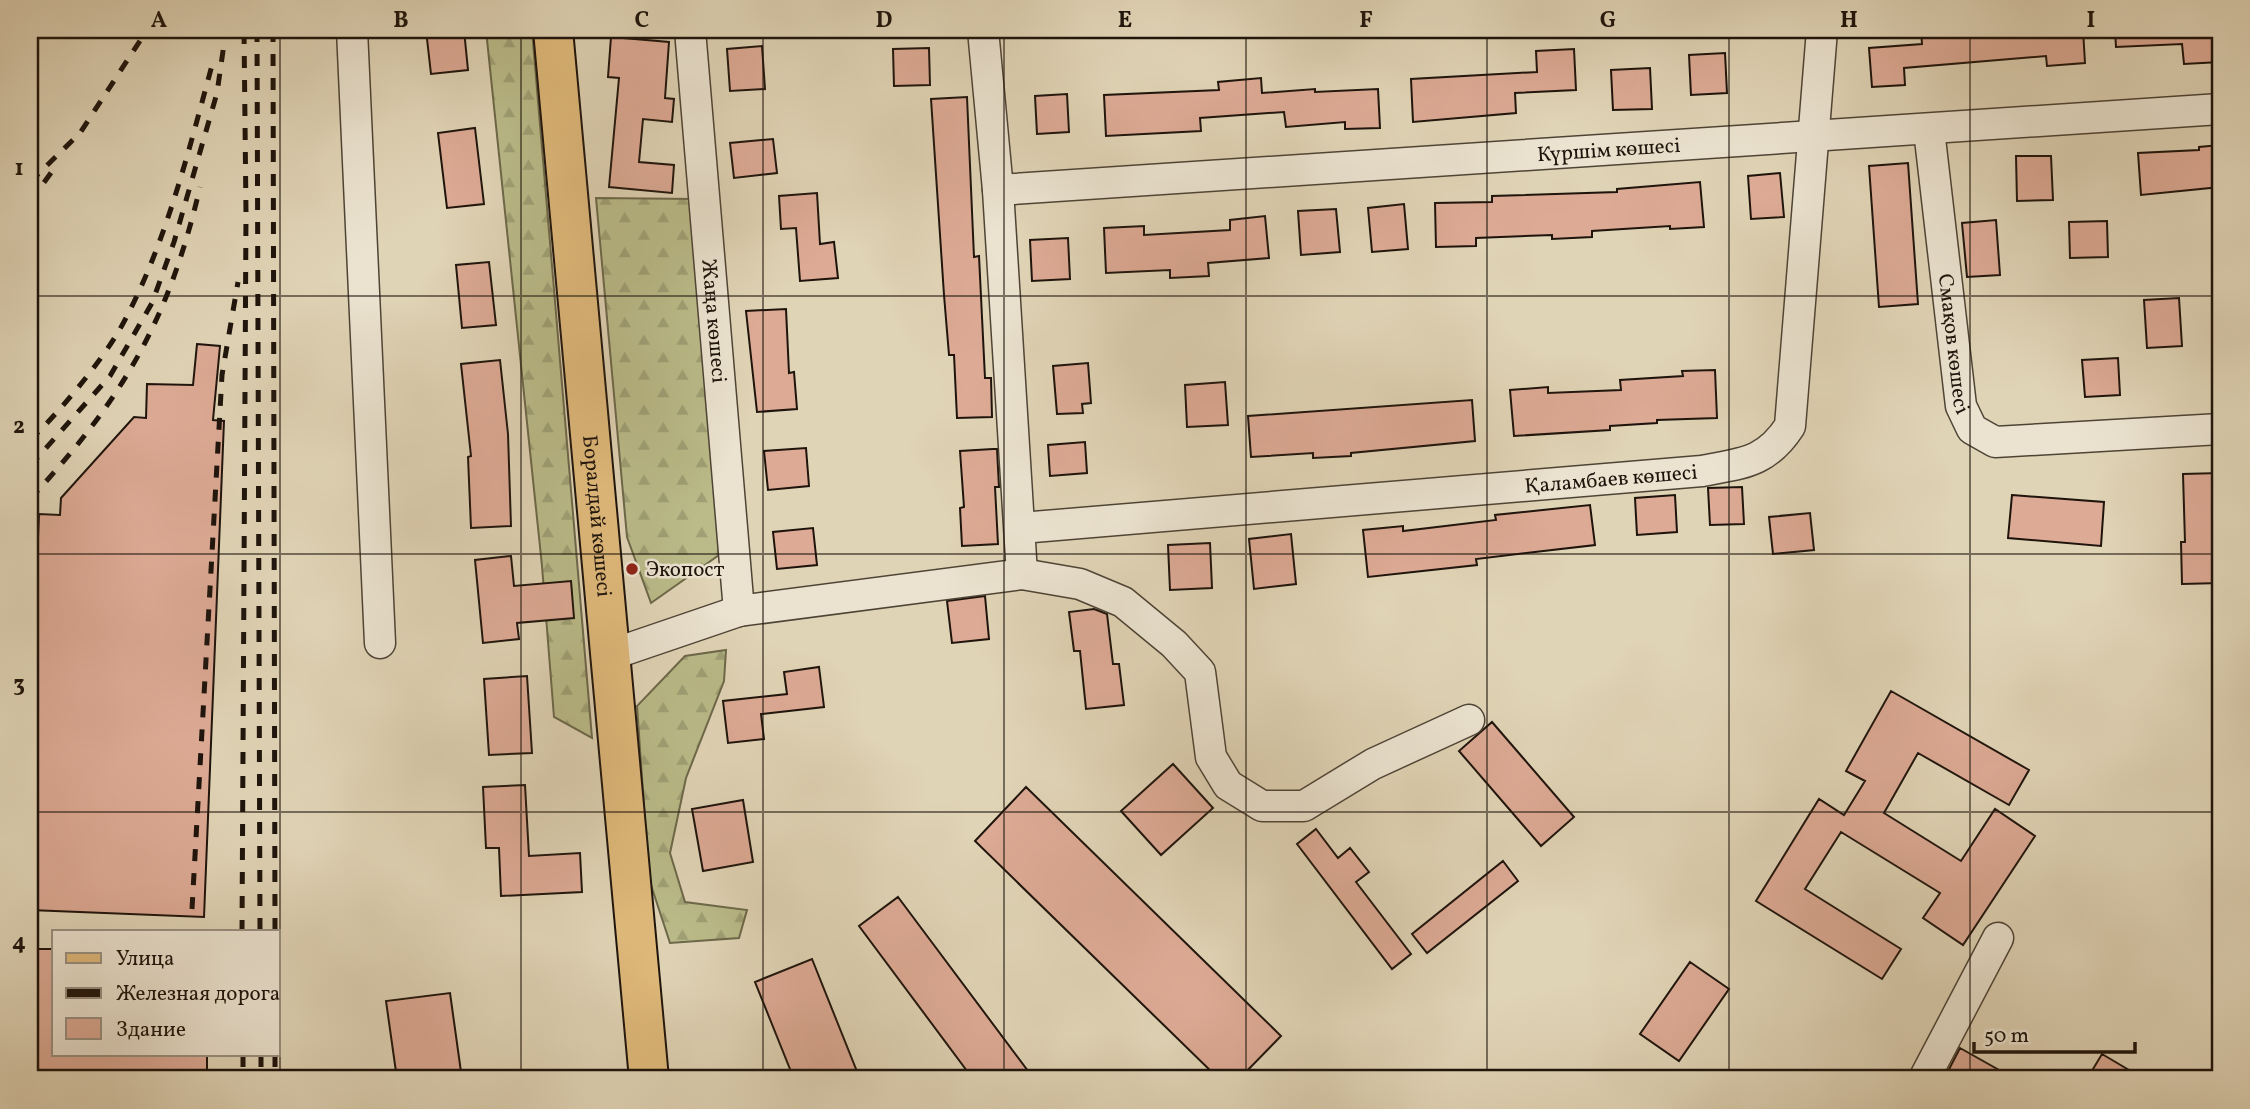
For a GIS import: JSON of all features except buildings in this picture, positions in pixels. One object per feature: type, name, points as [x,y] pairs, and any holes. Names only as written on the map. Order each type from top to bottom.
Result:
[{"type":"main road","name":"Боралдай көшесі","points":[[554,30],[649,1079]]},
{"type":"main road","points":[[640,1002],[672,1079]]},
{"type":"street","points":[[352,30],[380,643]]},
{"type":"street","name":"Жаңа көшесі","points":[[690,30],[739,611]]},
{"type":"street","points":[[983,30],[998,190],[1022,574]]},
{"type":"street","name":"Қаламбаев көшесі","points":[[1021,528],[1702,471],[1762,456],[1777,446],[1790,426],[1822,30]]},
{"type":"street","name":"Күршім көшесі","points":[[998,190],[2220,109]]},
{"type":"street","name":"Смақов көшесі","points":[[1929,130],[1961,406],[1972,429],[1994,442],[2220,429]]},
{"type":"street","points":[[610,655],[739,611],[1022,574],[1080,584],[1124,602],[1174,644],[1200,672],[1212,757],[1228,785],[1262,806],[1304,806],[1373,764],[1469,720]]},
{"type":"street","points":[[1924,1079],[1998,938]]},
{"type":"green space","points":[[486,30],[532,30],[592,738],[554,717],[542,566]]},
{"type":"green space","points":[[596,198],[695,199],[719,555],[651,603],[627,537]]},
{"type":"green space","points":[[726,650],[724,681],[686,778],[670,853],[685,902],[747,910],[739,938],[670,943],[649,879],[637,706],[685,656]]},
{"type":"railway","points":[[30,182],[80,133],[147,30]]},
{"type":"railway","points":[[30,466],[110,376],[152,303],[174,242],[217,93],[226,30]]},
{"type":"railway","points":[[242,930],[246,213],[244,30]]},
{"type":"railway","points":[[257,30],[260,930]]},
{"type":"railway","points":[[273,30],[275,930]]},
{"type":"railway","points":[[30,440],[91,372],[120,329],[136,297],[151,264],[175,196],[214,58]]},
{"type":"railway","points":[[30,202],[53,170]]},
{"type":"railway","points":[[30,499],[91,427],[138,355],[173,278],[200,187]]},
{"type":"railway","points":[[192,909],[222,375],[238,282]]},
{"type":"railway","points":[[243,1056],[243,1079]]},
{"type":"railway","points":[[261,1056],[261,1079]]},
{"type":"railway","points":[[275,1056],[275,1079]]},
{"type":"place","name":"Экопост","points":[[632,569]]}]
